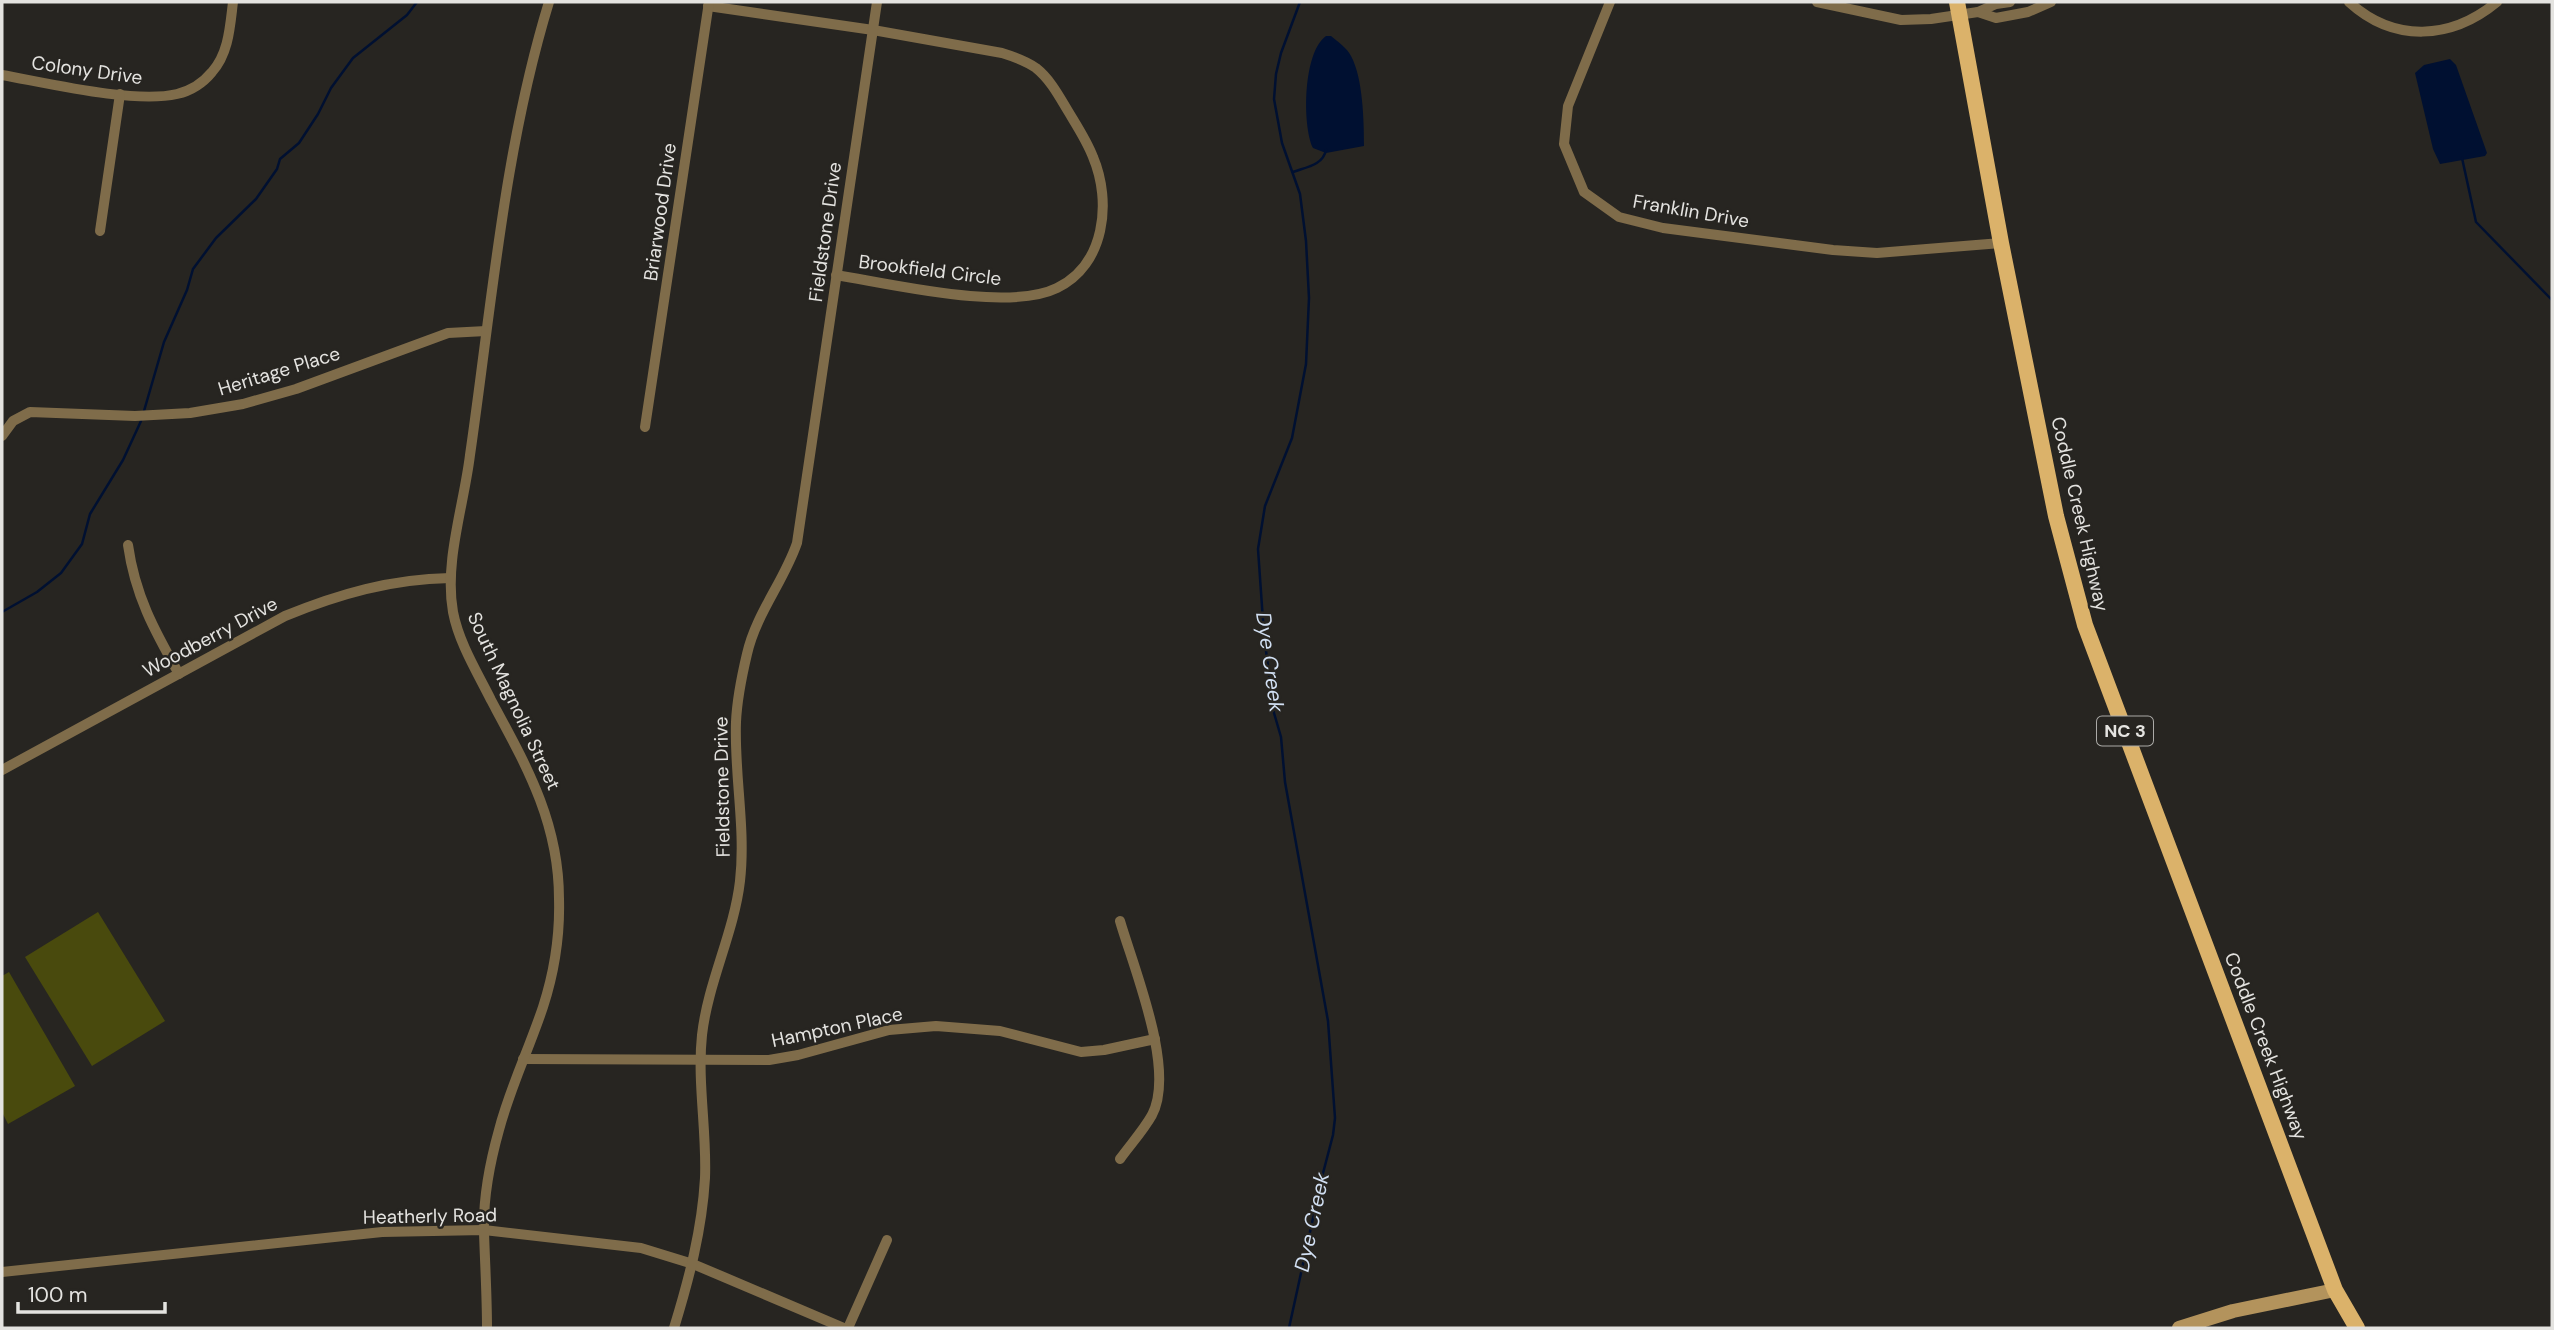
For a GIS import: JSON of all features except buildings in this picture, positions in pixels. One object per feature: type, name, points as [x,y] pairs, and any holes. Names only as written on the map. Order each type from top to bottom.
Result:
[{"type":"main road","name":"Coddle Creek Highway","points":[[1958,8],[2001,243],[2056,516],[2085,625],[2335,1290],[2357,1328]]},
{"type":"street","name":"Colony Drive","points":[[2,75],[120,94],[180,94],[198,85],[213,72],[223,56],[233,2]]},
{"type":"street","name":"South Magnolia Street","points":[[487,1328],[488,1284],[484,1230],[490,1168],[499,1130],[544,1005],[554,963],[559,898],[555,848],[545,809],[528,769],[461,637],[453,612],[450,579],[513,150],[549,2]]},
{"type":"street","name":"Fieldstone Drive","points":[[674,1328],[693,1264],[705,1179],[701,1059],[705,1018],[740,881],[736,722],[741,689],[747,650],[797,543],[877,2]]},
{"type":"street","name":"Franklin Drive","points":[[1610,2],[1568,106],[1564,144],[1584,192],[1619,216],[1663,228],[1833,250],[1877,253],[2001,243]]},
{"type":"street","points":[[1817,2],[1901,20],[1931,19],[1958,8],[1996,18],[2028,12],[2045,2]]},
{"type":"street","points":[[1978,12],[1996,4],[2010,2]]},
{"type":"street","points":[[2349,2],[2392,29],[2420,32],[2457,26],[2497,2]]},
{"type":"street","name":"Brookfield Circle","points":[[708,4],[1003,52],[1020,58],[1037,69],[1051,84],[1080,130],[1094,159],[1102,191],[1103,223],[1094,252],[1079,273],[1058,288],[1033,296],[981,297],[836,275]]},
{"type":"street","name":"Briarwood Drive","points":[[645,427],[708,4]]},
{"type":"street","points":[[100,231],[120,94]]},
{"type":"street","name":"Heritage Place","points":[[2,436],[13,421],[30,412],[135,416],[190,413],[243,404],[296,388],[448,333],[486,331]]},
{"type":"street","points":[[128,545],[136,587],[148,617],[178,674]]},
{"type":"street","name":"Woodberry Drive","points":[[2,770],[285,616],[327,599],[370,587],[415,579],[450,579]]},
{"type":"street","points":[[1120,921],[1160,1064],[1159,1089],[1153,1114],[1120,1159]]},
{"type":"street","name":"Hampton Place","points":[[523,1059],[769,1060],[798,1055],[889,1030],[936,1026],[1000,1031],[1081,1052],[1155,1039]]},
{"type":"street","name":"Heatherly Road","points":[[2,1272],[382,1232],[484,1230],[641,1248],[693,1264],[846,1328]]},
{"type":"street","points":[[846,1328],[887,1240]]},
{"type":"street","points":[[2179,1328],[2234,1311],[2335,1290]]},
{"type":"shaded area","points":[[98,912],[165,1021],[92,1066],[25,957]]},
{"type":"shaded area","points":[[9,972],[75,1086],[8,1124],[2,1112],[2,976]]},
{"type":"water","points":[[1326,36],[1331,36],[1345,48],[1355,65],[1362,100],[1364,146],[1326,153],[1313,148],[1306,107],[1313,57],[1318,44]]},
{"type":"water","points":[[2450,59],[2456,65],[2487,153],[2485,156],[2440,164],[2433,149],[2415,73],[2424,65]]},
{"type":"waterway","points":[[144,411],[164,342],[187,290],[193,269],[216,238],[256,199],[277,169],[280,159],[299,143],[331,88],[353,58],[407,15],[417,2]]},
{"type":"waterway","name":"Dye Creek","points":[[1289,1328],[1335,1118],[1328,1021],[1285,782],[1281,737],[1274,713],[1264,635],[1258,549],[1265,506],[1292,438],[1306,364],[1309,298],[1306,241],[1300,194],[1282,143],[1274,99],[1281,53],[1300,2]]},
{"type":"waterway","points":[[1293,172],[1318,162],[1326,150]]},
{"type":"waterway","points":[[2462,158],[2476,222],[2552,300]]},
{"type":"waterway","points":[[2,612],[37,592],[61,573],[82,544],[90,514],[123,460],[141,421]]}]
